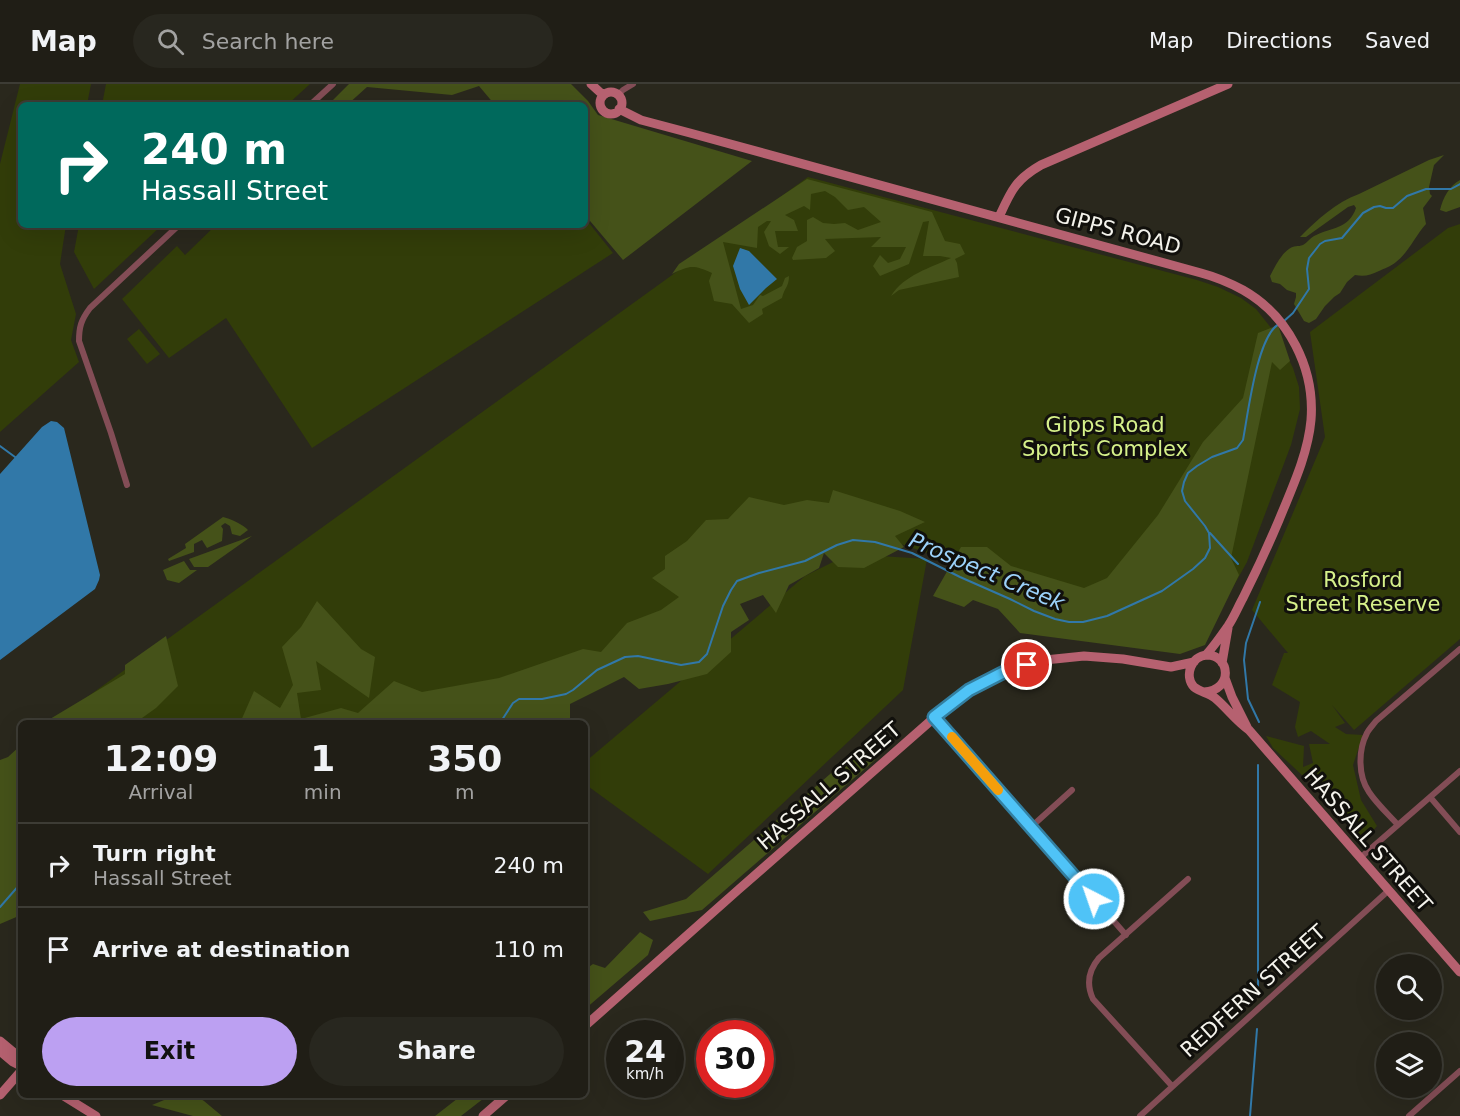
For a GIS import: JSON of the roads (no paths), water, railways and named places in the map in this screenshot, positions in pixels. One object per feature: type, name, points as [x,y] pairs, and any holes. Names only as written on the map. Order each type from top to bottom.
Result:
[{"type":"main road","points":[[591,84],[603,95]]},
{"type":"main road","points":[[999,217],[1017,183],[1041,165],[1228,84]]},
{"type":"main road","points":[[609,92],[616,93],[621,104],[619,109],[610,114],[605,112],[600,103],[603,95],[609,92]]},
{"type":"main road","name":"GIPPS ROAD","points":[[619,109],[641,120],[1214,277],[1244,291],[1273,314],[1287,331],[1303,360],[1310,385],[1309,435],[1273,534],[1255,573],[1229,625],[1206,656]]},
{"type":"main road","name":"GIPPS ROAD","points":[[1222,663],[1229,625]]},
{"type":"main road","name":"HASSALL STREET","points":[[588,1023],[934,717],[969,690],[1010,669],[1045,660],[1084,656],[1123,659],[1171,667],[1194,662]]},
{"type":"main road","points":[[1202,656],[1212,656],[1222,663],[1225,668],[1225,678],[1218,689],[1204,692],[1197,689],[1190,680],[1189,671],[1194,662],[1202,656]]},
{"type":"main road","name":"HASSALL STREET","points":[[1171,667],[1190,680]]},
{"type":"main road","name":"HASSALL STREET","points":[[1225,678],[1249,730]]},
{"type":"main road","name":"HASSALL STREET","points":[[1204,692],[1214,698],[1249,730],[1460,972]]},
{"type":"main road","points":[[0,1041],[18,1056]]},
{"type":"main road","points":[[0,1051],[18,1063]]},
{"type":"main road","points":[[0,1095],[18,1074]]},
{"type":"main road","points":[[67,1098],[96,1116]]},
{"type":"main road","points":[[483,1116],[504,1098]]},
{"type":"street","points":[[313,102],[333,84]]},
{"type":"street","points":[[618,95],[633,84]]},
{"type":"street","points":[[127,485],[79,341],[79,329],[82,318],[90,308],[176,228]]},
{"type":"street","points":[[1398,825],[1369,792],[1363,780],[1360,765],[1362,745],[1367,732],[1376,721],[1460,649]]},
{"type":"street","points":[[934,717],[1126,935]]},
{"type":"street","points":[[1360,858],[1460,771]]},
{"type":"street","points":[[1031,827],[1071,790]]},
{"type":"street","points":[[1430,797],[1460,832]]},
{"type":"street","points":[[1172,1086],[1093,999],[1088,984],[1093,965],[1099,958],[1188,879]]},
{"type":"street","name":"REDFERN STREET","points":[[1140,1116],[1388,891]]},
{"type":"street","points":[[1409,1116],[1460,1071]]},
{"type":"water","points":[[740,248],[749,251],[777,279],[749,305],[740,289],[733,266]]},
{"type":"water","points":[[51,421],[57,422],[64,428],[100,575],[99,580],[95,589],[0,660],[0,474],[42,427]]},
{"type":"waterway","name":"Prospect Creek","points":[[1284,321],[1293,313],[1309,289],[1307,269],[1309,258],[1320,244],[1342,238],[1363,213],[1374,207],[1393,208],[1407,196],[1426,189],[1451,189],[1460,184]]},
{"type":"waterway","name":"Prospect Creek","points":[[502,720],[513,703],[519,699],[542,699],[566,694],[597,670],[625,657],[638,656],[681,665],[699,662],[707,654],[723,606],[737,581],[805,561],[837,545],[853,540],[875,542],[912,553],[1034,611],[1069,622],[1083,622],[1107,616],[1162,591],[1193,569],[1205,558],[1210,548],[1209,533],[1185,501],[1182,491],[1184,482],[1188,473],[1197,466],[1212,457],[1237,448],[1243,440],[1259,359],[1271,331],[1279,324]]},
{"type":"waterway","points":[[0,446],[15,457]]},
{"type":"waterway","points":[[1210,533],[1238,564]]},
{"type":"waterway","points":[[1259,722],[1248,699],[1244,660],[1246,643],[1260,602]]},
{"type":"waterway","points":[[1258,765],[1258,991]]},
{"type":"waterway","name":"Prospect Creek","points":[[0,907],[18,886]]},
{"type":"waterway","points":[[1250,1116],[1257,1029]]},
{"type":"park label","name":"Gipps Road Sports Complex","points":[[1105,437]]},
{"type":"park label","name":"Rosford Street Reserve","points":[[1363,592]]}]
